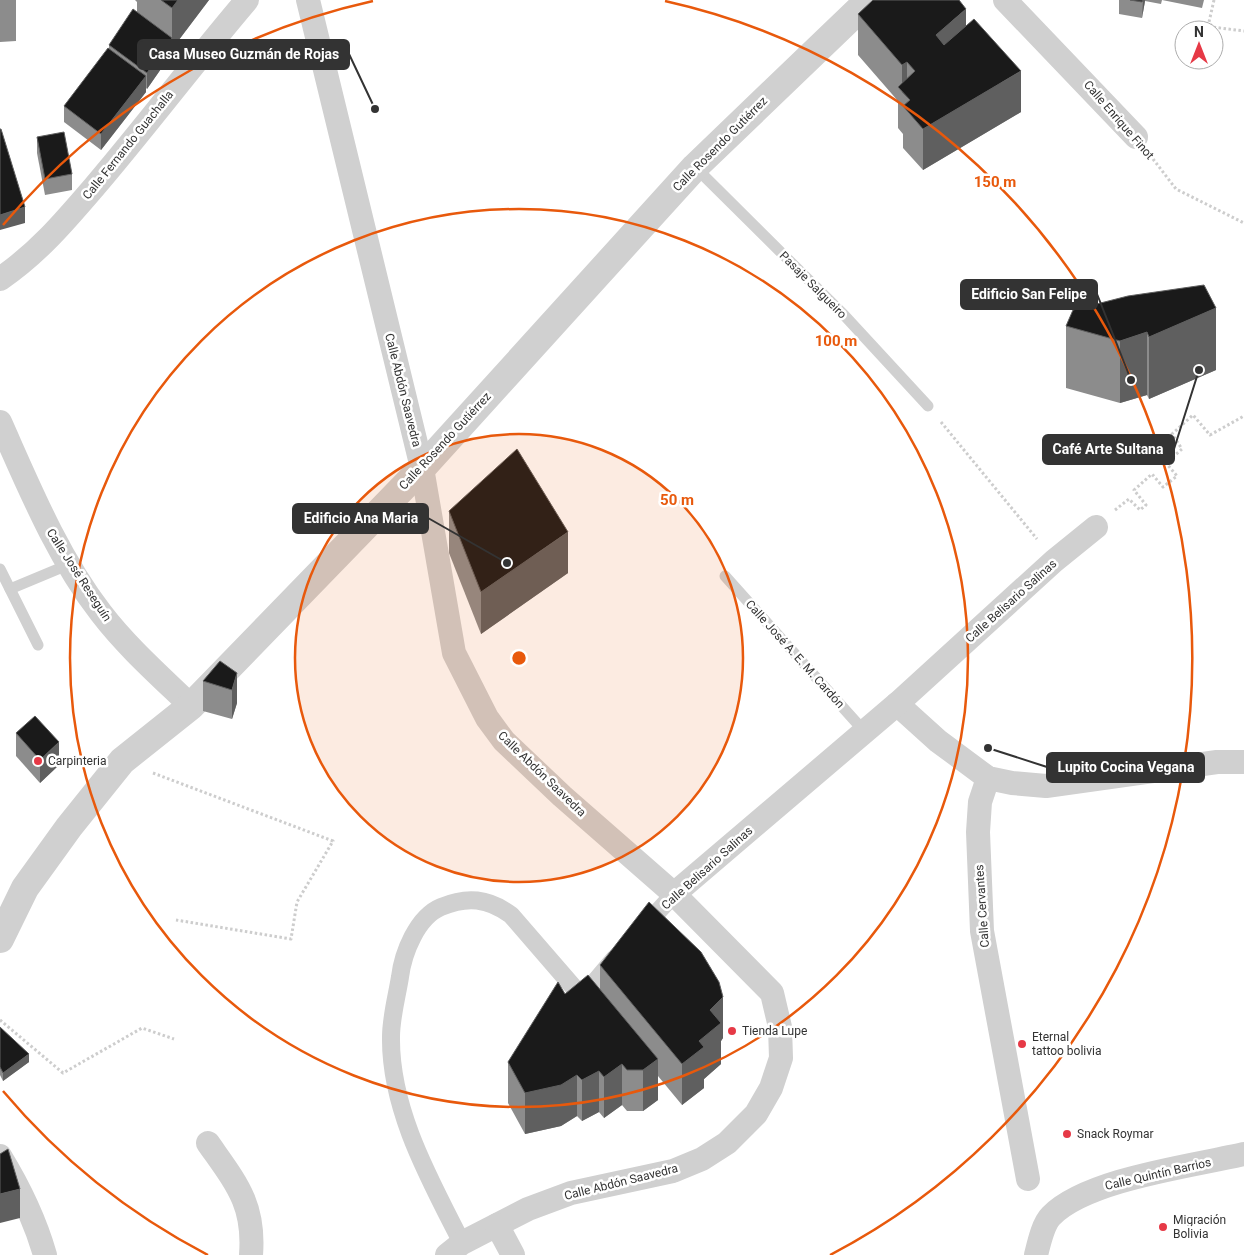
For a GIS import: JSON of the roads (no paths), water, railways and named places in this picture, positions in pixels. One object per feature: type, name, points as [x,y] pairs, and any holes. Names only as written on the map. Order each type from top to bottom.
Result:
[{"type":"street","name":"Calle Fernando Guachalla","points":[[0,279],[38,250],[69,218],[142,132],[186,72],[248,0]]},
{"type":"street","name":"Calle Abdón Saavedra","points":[[308,0],[422,468],[454,653],[487,718],[504,741],[562,796],[674,894],[772,993],[780,1028],[781,1058],[771,1088],[756,1114],[727,1143],[702,1159],[673,1170],[571,1193],[528,1209],[454,1249]]},
{"type":"street","name":"Calle Rosendo Gutiérrez","points":[[0,939],[25,888],[69,827],[122,761],[191,706],[422,468],[695,166],[869,0]]},
{"type":"street","name":"Calle Enrique Finot","points":[[1005,0],[1136,137]]},
{"type":"street","name":"Calle José Reseguín","points":[[0,422],[43,518],[106,620],[131,648],[191,706]]},
{"type":"street","name":"Calle Belisario Salinas","points":[[454,1249],[405,1116],[394,1075],[391,1036],[402,961],[409,945],[428,917],[438,909],[467,899],[489,902],[511,915],[582,997],[592,983],[674,894],[897,704],[1054,562],[1096,527]]},
{"type":"street","points":[[897,704],[938,741],[988,778],[1046,786],[1217,762],[1244,762]]},
{"type":"street","name":"Calle Cervantes","points":[[988,778],[980,802],[978,832],[982,931],[1028,1180]]},
{"type":"street","points":[[208,1143],[230,1174],[249,1209],[253,1235],[251,1255]]},
{"type":"street","name":"Calle Quintín Barrios","points":[[1036,1255],[1050,1217],[1063,1206],[1102,1185],[1244,1154]]},
{"type":"street","points":[[0,1156],[22,1195],[45,1255]]},
{"type":"street","points":[[497,1225],[513,1255]]},
{"type":"lane","name":"Pasaje Salgueiro","points":[[695,166],[844,315],[928,406]]},
{"type":"lane","points":[[10,589],[70,564]]},
{"type":"lane","points":[[0,569],[38,646]]},
{"type":"lane","name":"Calle José A. E. M. Cardón","points":[[725,576],[864,731]]},
{"type":"place","name":"Casa Museo Guzmán de Rojas","points":[[375,109]]},
{"type":"place","name":"Café Arte Sultana","points":[[1199,370]]},
{"type":"place","name":"Edificio San Felipe","points":[[1131,380]]},
{"type":"place","name":"Edificio Ana Maria","points":[[507,563]]},
{"type":"place","name":"Lupito Cocina Vegana","points":[[988,748]]},
{"type":"place","name":"Carpinteria","points":[[38,761]]},
{"type":"place","name":"Tienda Lupe","points":[[732,1031]]},
{"type":"place","name":"Eternal tattoo bolivia","points":[[1022,1044]]},
{"type":"place","name":"Snack Roymar","points":[[1067,1134]]},
{"type":"place","name":"Migración Bolivia","points":[[1163,1227]]}]
